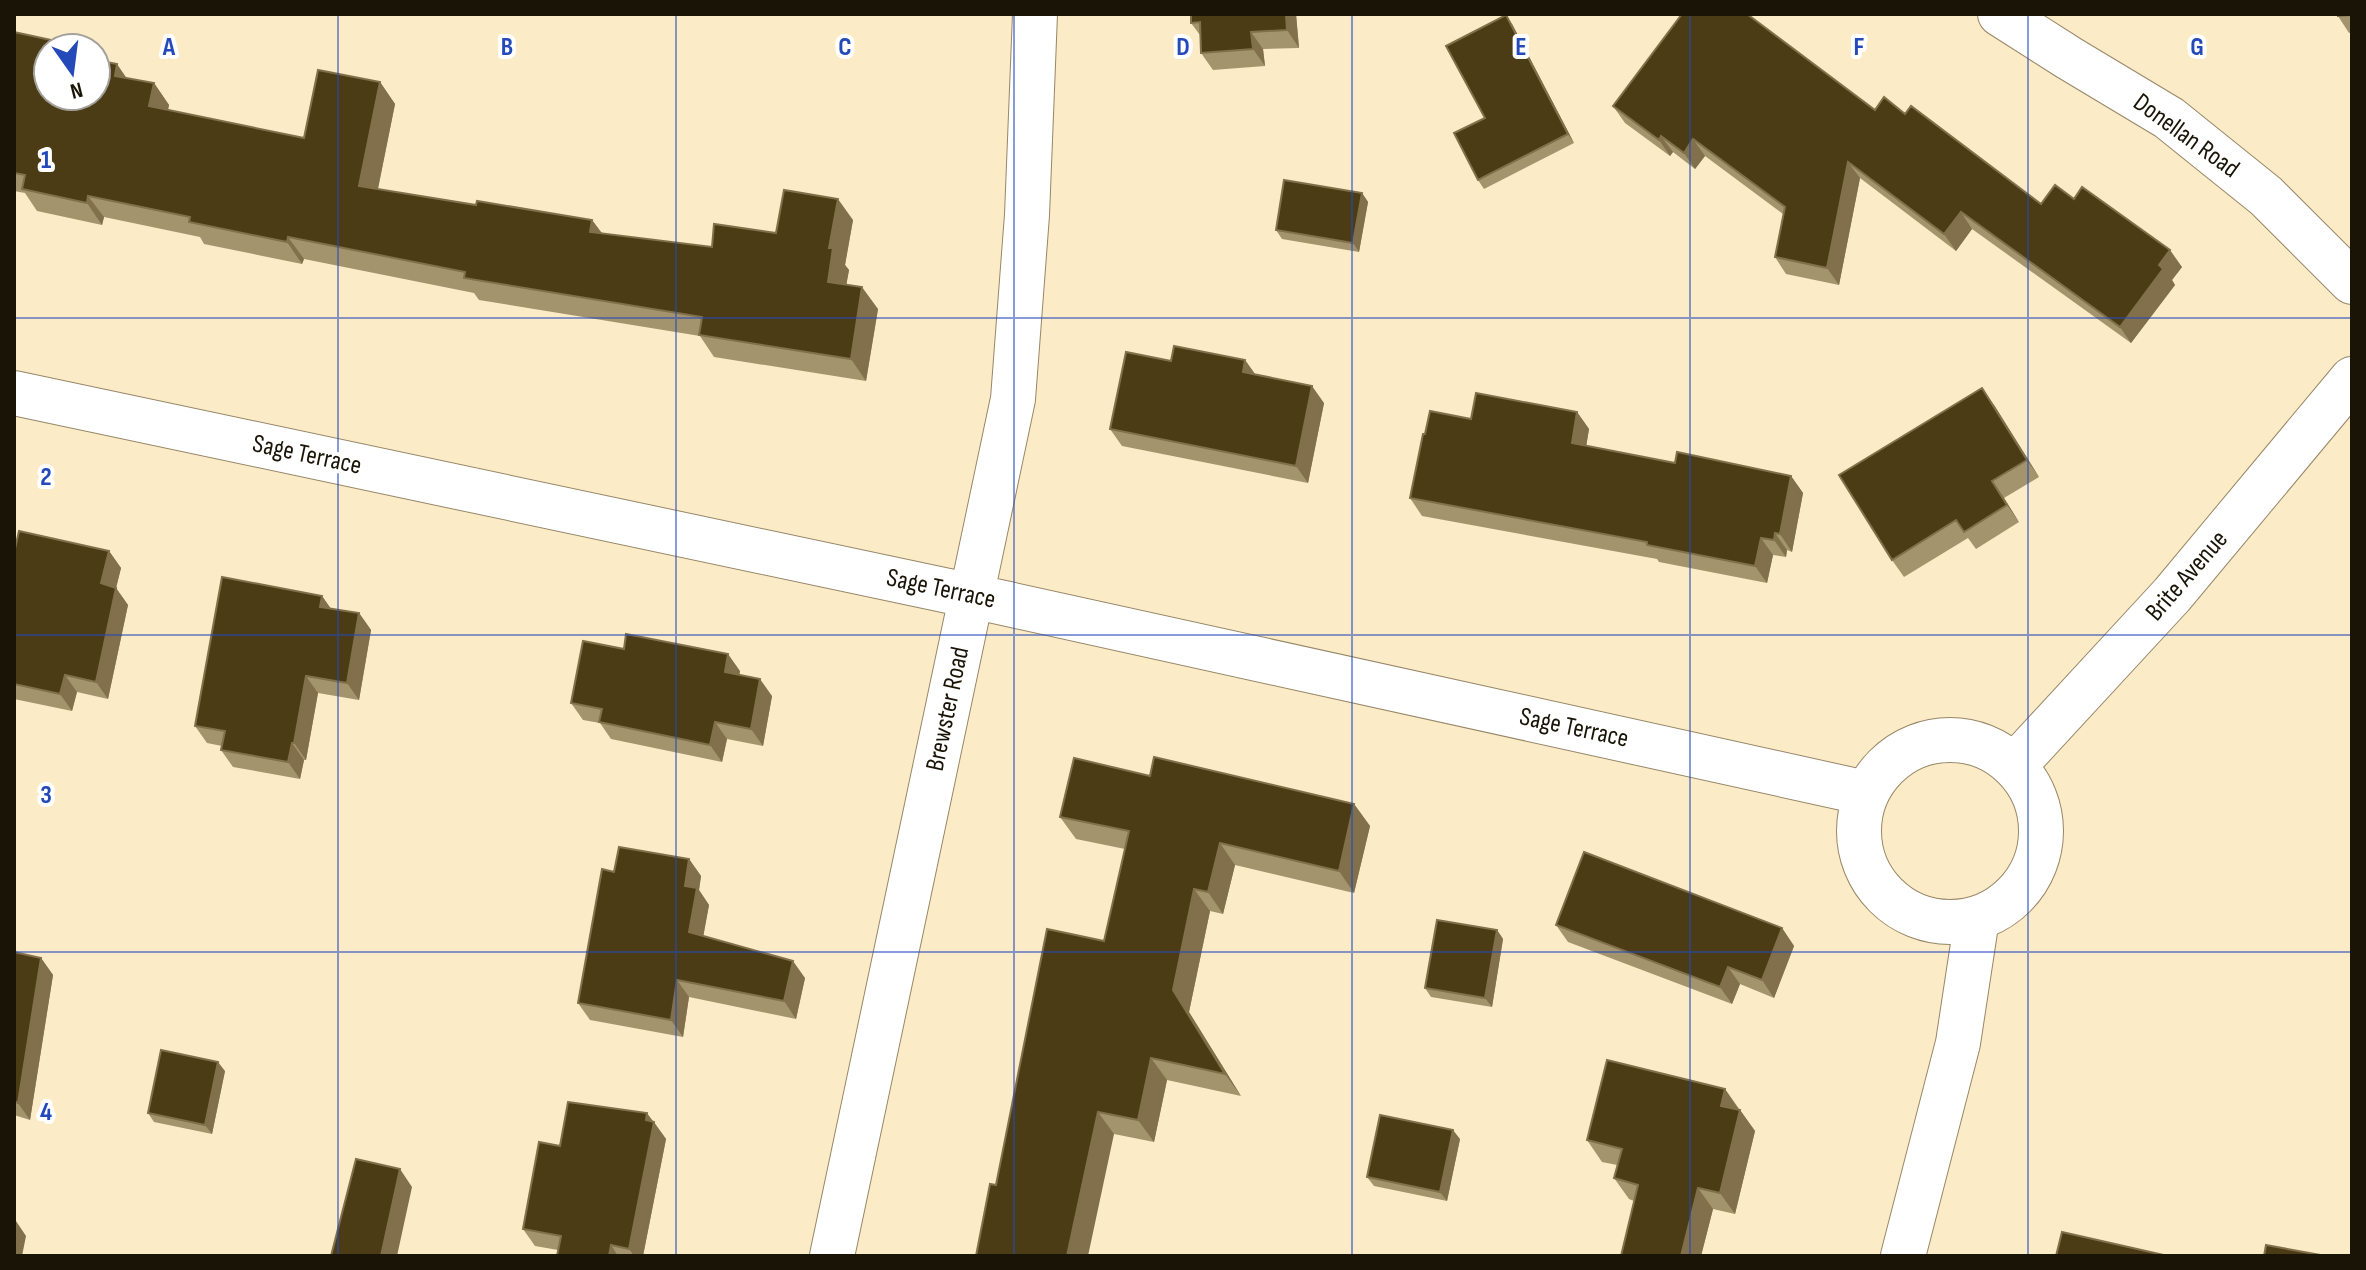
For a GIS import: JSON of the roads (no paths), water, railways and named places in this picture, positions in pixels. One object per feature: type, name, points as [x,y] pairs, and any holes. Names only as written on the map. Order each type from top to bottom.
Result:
[{"type":"street","name":"Brewster Road","points":[[832,1256],[1013,399],[1027,215],[1035,14]]},
{"type":"street","name":"Donellan Road","points":[[2000,14],[2169,118],[2266,196],[2352,282]]},
{"type":"street","name":"Brite Avenue","points":[[2015,765],[2172,595],[2352,379]]},
{"type":"street","name":"Sage Terrace","points":[[14,393],[972,596],[1866,793]]},
{"type":"street","points":[[1955,738],[1989,747],[2015,765],[2036,798],[2042,833],[2031,874],[2021,889],[2001,907],[1977,918],[1943,922],[1918,917],[1898,907],[1870,877],[1859,847],[1858,819],[1866,793],[1877,775],[1902,752],[1937,739],[1955,738]]},
{"type":"street","points":[[1903,1256],[1958,1043],[1977,918]]}]
